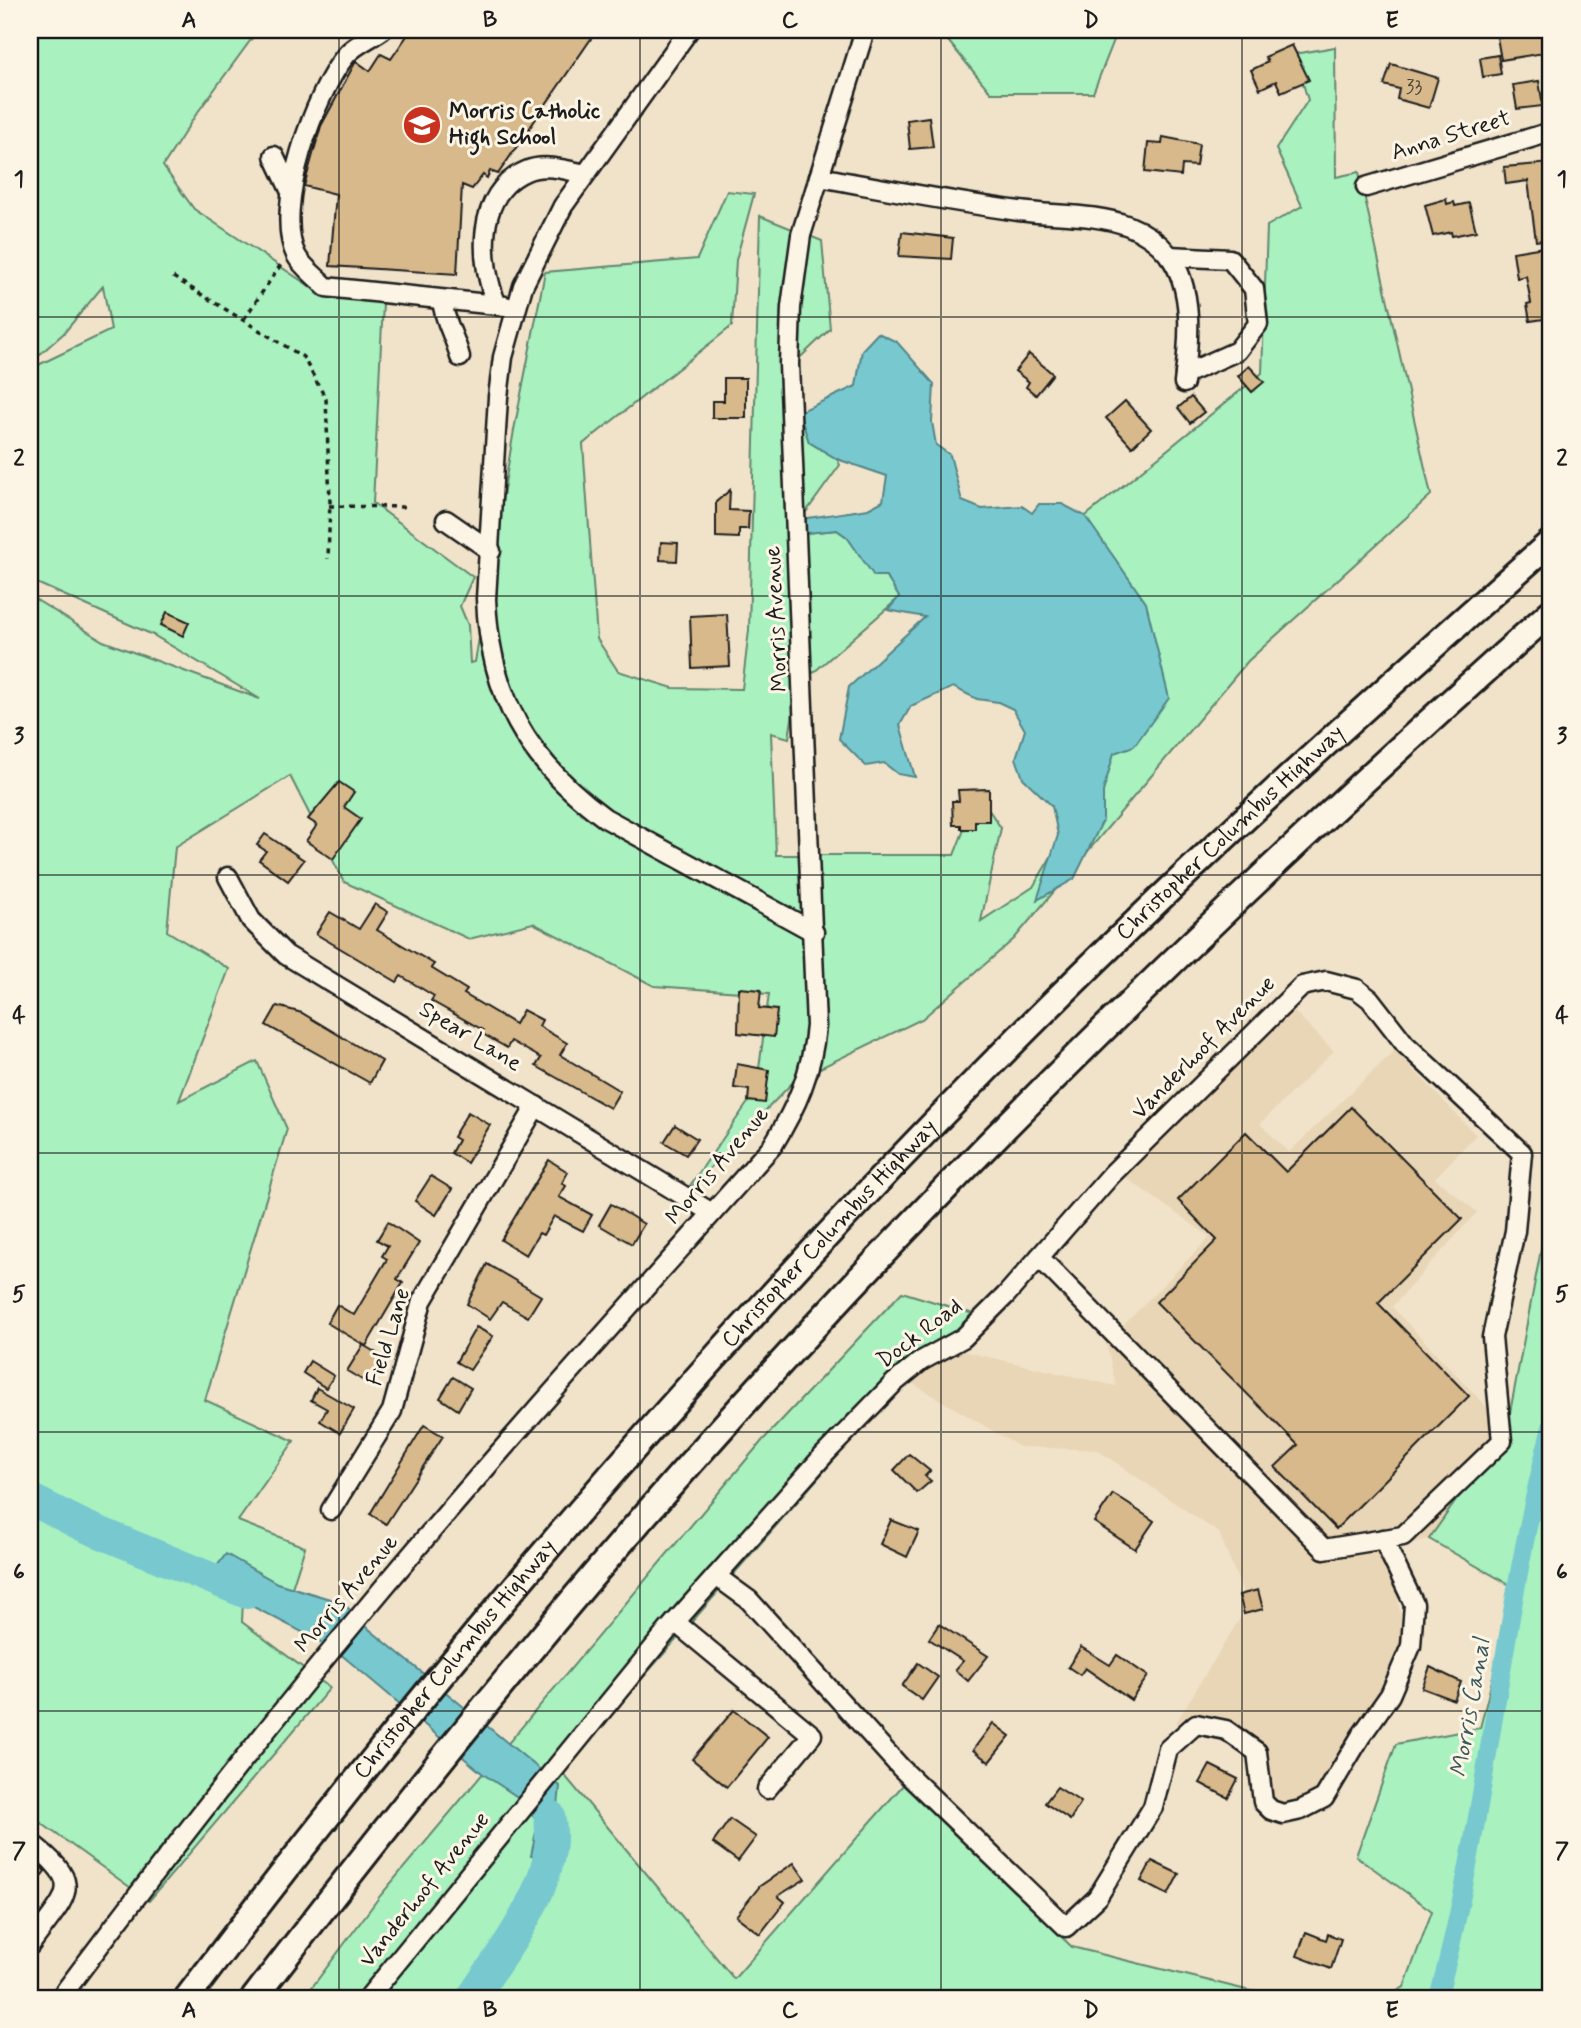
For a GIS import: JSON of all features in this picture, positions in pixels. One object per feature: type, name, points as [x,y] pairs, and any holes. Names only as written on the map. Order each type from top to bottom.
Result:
[{"type":"highway","name":"Christopher Columbus Highway","points":[[187,1998],[378,1751],[606,1478],[717,1355],[994,1062],[1325,741],[1551,541]]},
{"type":"highway","points":[[254,1998],[441,1761],[647,1513],[928,1207],[1181,952],[1551,612]]},
{"type":"street","points":[[382,30],[348,52],[330,78],[295,167],[288,220],[296,256],[326,287],[516,307]]},
{"type":"street","points":[[689,30],[585,174],[539,249],[516,307],[503,356],[498,397],[491,551],[486,599],[493,664],[517,724],[555,777],[605,818],[814,932]]},
{"type":"street","name":"Morris Avenue","points":[[60,1998],[155,1871],[362,1613],[566,1375],[773,1144],[797,1105],[809,1074],[817,1026],[789,364],[796,267],[819,177],[865,30]]},
{"type":"street","name":"Anna Street","points":[[1366,187],[1551,132]]},
{"type":"street","points":[[274,156],[291,192]]},
{"type":"street","points":[[497,305],[484,266],[485,238],[489,213],[507,183],[528,170],[554,168],[585,174]]},
{"type":"street","points":[[819,177],[948,201],[1105,220],[1144,233],[1177,268],[1186,301],[1185,379],[1237,351],[1258,324],[1254,289],[1230,258],[1169,257]]},
{"type":"street","points":[[442,300],[444,321],[455,335],[460,357]]},
{"type":"street","points":[[446,520],[491,551]]},
{"type":"street","name":"Spear Lane","points":[[228,877],[251,920],[286,955],[712,1213]]},
{"type":"street","name":"Vanderhoof Avenue","points":[[1039,1257],[1112,1174],[1303,986],[1326,981],[1350,986],[1370,999],[1405,1044],[1522,1153],[1517,1220],[1492,1337],[1502,1441],[1403,1536],[1383,1539]]},
{"type":"street","name":"Field Lane","points":[[331,1510],[391,1410],[422,1301],[536,1106]]},
{"type":"street","points":[[716,1577],[749,1600],[901,1769],[1066,1927],[1097,1898],[1153,1807],[1168,1749],[1196,1724],[1226,1730],[1257,1752],[1263,1802],[1270,1810],[1283,1814],[1301,1810],[1324,1798],[1390,1695],[1411,1646],[1414,1604],[1383,1539],[1324,1549],[1039,1257]]},
{"type":"street","name":"Dock Road","points":[[519,1813],[675,1622],[824,1455],[894,1383],[921,1361],[963,1338],[1039,1257]]},
{"type":"street","points":[[675,1622],[812,1735],[766,1789]]},
{"type":"street","name":"Vanderhoof Avenue","points":[[369,1998],[519,1813]]},
{"type":"street","points":[[30,1842],[63,1871],[68,1881],[67,1893],[30,1945]]},
{"type":"path","points":[[244,319],[280,264]]},
{"type":"path","points":[[173,276],[303,357],[326,398],[328,559]]},
{"type":"path","points":[[329,506],[404,507]]},
{"type":"shaded area","points":[[1283,1000],[1334,1051],[1260,1124],[1289,1152],[1395,1050],[1476,1135],[1435,1178],[1477,1212],[1392,1307],[1507,1428],[1429,1539],[1391,1549],[1406,1658],[1307,1814],[1279,1816],[1252,1749],[1176,1722],[1248,1605],[1219,1533],[1097,1450],[1020,1447],[905,1379],[949,1348],[1116,1386],[1106,1343],[1210,1237],[1116,1171]]},
{"type":"green space","points":[[30,30],[258,30],[195,116],[163,166],[194,209],[323,295],[383,303],[373,503],[473,577],[460,606],[468,625],[470,663],[475,662],[514,430],[545,272],[697,259],[727,191],[754,194],[736,260],[732,326],[583,444],[597,639],[618,671],[673,688],[742,689],[749,630],[760,216],[822,241],[830,329],[788,369],[809,442],[837,459],[840,465],[801,519],[806,533],[837,530],[855,544],[872,560],[900,597],[797,687],[789,738],[771,733],[776,855],[954,855],[978,794],[1001,828],[981,921],[1033,887],[1070,825],[1061,536],[1262,373],[1267,226],[1302,206],[1276,149],[1308,100],[1294,54],[1335,47],[1336,177],[1359,172],[1431,495],[1248,661],[1014,939],[922,1019],[795,1080],[682,1197],[756,1091],[769,994],[654,986],[533,923],[469,939],[344,882],[290,776],[175,847],[167,931],[229,969],[179,1101],[257,1061],[287,1129],[205,1400],[294,1441],[238,1521],[305,1547],[290,1594],[244,1580],[242,1622],[330,1688],[149,1901],[30,1815],[30,596],[103,641],[260,699],[153,635],[30,580],[30,369],[111,330],[103,286],[64,333],[30,363]]},
{"type":"green space","points":[[939,30],[1118,30],[1093,93],[991,93]]},
{"type":"green space","points":[[1551,1197],[1551,1998],[1386,1998],[1404,1987],[1432,1911],[1356,1856],[1396,1744],[1480,1728],[1515,1588],[1429,1539],[1507,1428]]},
{"type":"green space","points":[[902,1292],[983,1317],[905,1379],[561,1771],[734,1979],[903,1785],[1072,1947],[1279,1998],[304,1998],[380,1896],[762,1441]]},
{"type":"water","points":[[878,333],[897,342],[934,384],[932,422],[936,445],[950,455],[962,501],[982,509],[1022,506],[1032,513],[1039,504],[1062,504],[1085,516],[1146,603],[1169,698],[1134,746],[1114,753],[1103,792],[1103,820],[1074,879],[1037,900],[1058,835],[1052,806],[1023,778],[1016,758],[1025,730],[1013,709],[998,702],[977,699],[953,687],[911,706],[900,725],[915,777],[898,774],[884,763],[866,766],[839,739],[849,687],[925,617],[888,610],[899,597],[886,576],[874,576],[847,537],[837,530],[806,533],[801,519],[868,509],[883,501],[887,476],[837,459],[809,442],[799,412],[856,386],[862,350]]},
{"type":"water","points":[[226,1554],[277,1583],[343,1603],[369,1629],[560,1786],[553,1857],[531,1856],[538,1822],[516,1796],[483,1774],[344,1657],[314,1638],[205,1582]]},
{"type":"building","points":[[411,30],[597,30],[498,174],[490,171],[487,178],[483,175],[472,189],[462,185],[457,274],[330,266],[336,194],[304,186],[321,126],[356,61],[370,71],[381,54],[391,59]]},
{"type":"building","points":[[1541,31],[1544,53],[1501,60],[1497,37]]},
{"type":"building","points":[[1292,45],[1309,80],[1281,92],[1276,81],[1260,89],[1251,70],[1268,62],[1265,57]]},
{"type":"building","points":[[1498,55],[1501,74],[1483,77],[1480,58]]},
{"type":"building","points":[[1391,64],[1438,78],[1429,108],[1397,99],[1399,89],[1384,85]]},
{"type":"building","points":[[1539,81],[1543,106],[1517,109],[1513,85]]},
{"type":"building","points":[[929,117],[933,147],[910,149],[907,120]]},
{"type":"building","points":[[1163,137],[1199,144],[1196,166],[1182,165],[1181,176],[1145,172],[1148,143],[1162,144]]},
{"type":"building","points":[[1551,163],[1551,239],[1536,241],[1528,181],[1506,184],[1504,167]]},
{"type":"building","points":[[1446,199],[1447,204],[1454,202],[1455,206],[1469,203],[1476,231],[1452,236],[1451,232],[1433,236],[1425,205]]},
{"type":"building","points":[[902,232],[953,238],[951,259],[899,256]]},
{"type":"building","points":[[1544,247],[1551,318],[1530,321],[1527,304],[1531,303],[1526,276],[1517,278],[1513,252]]},
{"type":"building","points":[[1029,354],[1053,374],[1036,395],[1026,387],[1029,382],[1015,371]]},
{"type":"building","points":[[1249,366],[1264,382],[1252,392],[1238,376]]},
{"type":"building","points":[[724,378],[746,378],[746,418],[712,418],[712,401],[724,401]]},
{"type":"building","points":[[1191,397],[1204,412],[1190,423],[1178,408]]},
{"type":"building","points":[[1125,401],[1151,429],[1132,447],[1106,418]]},
{"type":"building","points":[[730,490],[729,510],[749,511],[748,529],[739,529],[739,538],[716,537],[716,502]]},
{"type":"building","points":[[661,542],[678,543],[677,561],[660,560]]},
{"type":"building","points":[[167,612],[189,622],[183,636],[161,625]]},
{"type":"building","points":[[727,614],[730,666],[692,668],[690,616]]},
{"type":"building","points":[[339,782],[354,792],[344,807],[361,819],[333,859],[306,841],[317,825],[308,819]]},
{"type":"building","points":[[989,789],[989,821],[975,821],[975,829],[961,829],[961,825],[953,825],[952,801],[959,801],[958,790]]},
{"type":"building","points":[[265,834],[304,860],[288,881],[259,860],[266,851],[257,845]]},
{"type":"building","points":[[375,904],[388,912],[377,930],[434,964],[431,968],[467,990],[464,994],[515,1024],[523,1010],[542,1020],[539,1026],[567,1043],[560,1055],[620,1091],[610,1108],[536,1066],[541,1058],[511,1041],[507,1048],[481,1033],[483,1030],[431,1001],[434,996],[401,976],[397,982],[316,934],[330,912],[359,929]]},
{"type":"building","points":[[739,988],[761,990],[759,1008],[777,1010],[774,1037],[738,1033]]},
{"type":"building","points":[[277,1006],[302,1013],[382,1061],[370,1083],[266,1025]]},
{"type":"building","points":[[737,1064],[769,1070],[765,1103],[748,1101],[749,1090],[734,1088]]},
{"type":"building","points":[[1351,1107],[1462,1219],[1378,1303],[1469,1396],[1336,1529],[1275,1467],[1298,1445],[1156,1302],[1217,1240],[1178,1200],[1246,1132],[1286,1172]]},
{"type":"building","points":[[468,1112],[490,1125],[467,1163],[451,1153],[458,1140],[453,1137]]},
{"type":"building","points":[[675,1125],[697,1139],[686,1155],[664,1142]]},
{"type":"building","points":[[549,1160],[568,1172],[562,1183],[566,1186],[559,1197],[592,1215],[583,1231],[554,1216],[543,1235],[539,1233],[526,1255],[501,1240]]},
{"type":"building","points":[[431,1176],[452,1189],[436,1215],[415,1201]]},
{"type":"building","points":[[611,1204],[644,1224],[632,1244],[599,1225]]},
{"type":"building","points":[[388,1222],[419,1243],[397,1279],[403,1283],[366,1346],[327,1323],[337,1305],[354,1315],[387,1259],[382,1256],[388,1246],[377,1240]]},
{"type":"building","points":[[487,1264],[541,1296],[528,1317],[502,1302],[490,1319],[467,1304]]},
{"type":"building","points":[[476,1327],[493,1336],[470,1370],[456,1362]]},
{"type":"building","points":[[363,1345],[385,1358],[369,1384],[347,1371]]},
{"type":"building","points":[[310,1361],[334,1376],[326,1388],[303,1373]]},
{"type":"building","points":[[453,1377],[471,1388],[458,1410],[440,1398]]},
{"type":"building","points":[[317,1388],[354,1409],[340,1433],[320,1421],[327,1409],[311,1400]]},
{"type":"building","points":[[424,1425],[443,1436],[386,1524],[370,1514]]},
{"type":"building","points":[[909,1454],[930,1471],[925,1476],[931,1481],[917,1493],[894,1470]]},
{"type":"building","points":[[1113,1494],[1154,1521],[1135,1549],[1094,1522]]},
{"type":"building","points":[[891,1520],[919,1531],[907,1557],[880,1544]]},
{"type":"building","points":[[1258,1590],[1263,1609],[1244,1614],[1239,1595]]},
{"type":"building","points":[[939,1624],[988,1656],[968,1681],[955,1670],[963,1661],[929,1639]]},
{"type":"building","points":[[1081,1647],[1110,1665],[1117,1655],[1148,1676],[1131,1700],[1085,1668],[1080,1675],[1068,1667]]},
{"type":"building","points":[[918,1663],[938,1677],[922,1700],[902,1686]]},
{"type":"building","points":[[1430,1667],[1461,1682],[1454,1700],[1422,1688]]},
{"type":"building","points":[[734,1710],[768,1737],[727,1787],[692,1759]]},
{"type":"building","points":[[993,1723],[1010,1736],[989,1762],[973,1750]]},
{"type":"building","points":[[1210,1765],[1238,1779],[1228,1798],[1200,1783]]},
{"type":"building","points":[[1057,1787],[1081,1802],[1070,1820],[1045,1803]]},
{"type":"building","points":[[730,1819],[756,1837],[738,1861],[713,1843]]},
{"type":"building","points":[[30,1857],[45,1871],[30,1891]]},
{"type":"building","points":[[1152,1861],[1179,1874],[1168,1895],[1141,1881]]},
{"type":"building","points":[[794,1863],[805,1879],[778,1896],[785,1902],[760,1934],[736,1916],[760,1886]]},
{"type":"building","points":[[1306,1932],[1326,1940],[1328,1934],[1341,1939],[1331,1969],[1297,1956]]},
{"type":"waterway","name":"Morris Canal","points":[[1438,1998],[1470,1856],[1520,1569],[1551,1427]]},
{"type":"waterway","points":[[30,1499],[84,1526],[247,1593]]},
{"type":"waterway","points":[[472,1998],[515,1934],[539,1887],[548,1863],[551,1839],[549,1815]]},
{"type":"place","name":"Morris Catholic High School","points":[[422,125]]}]
